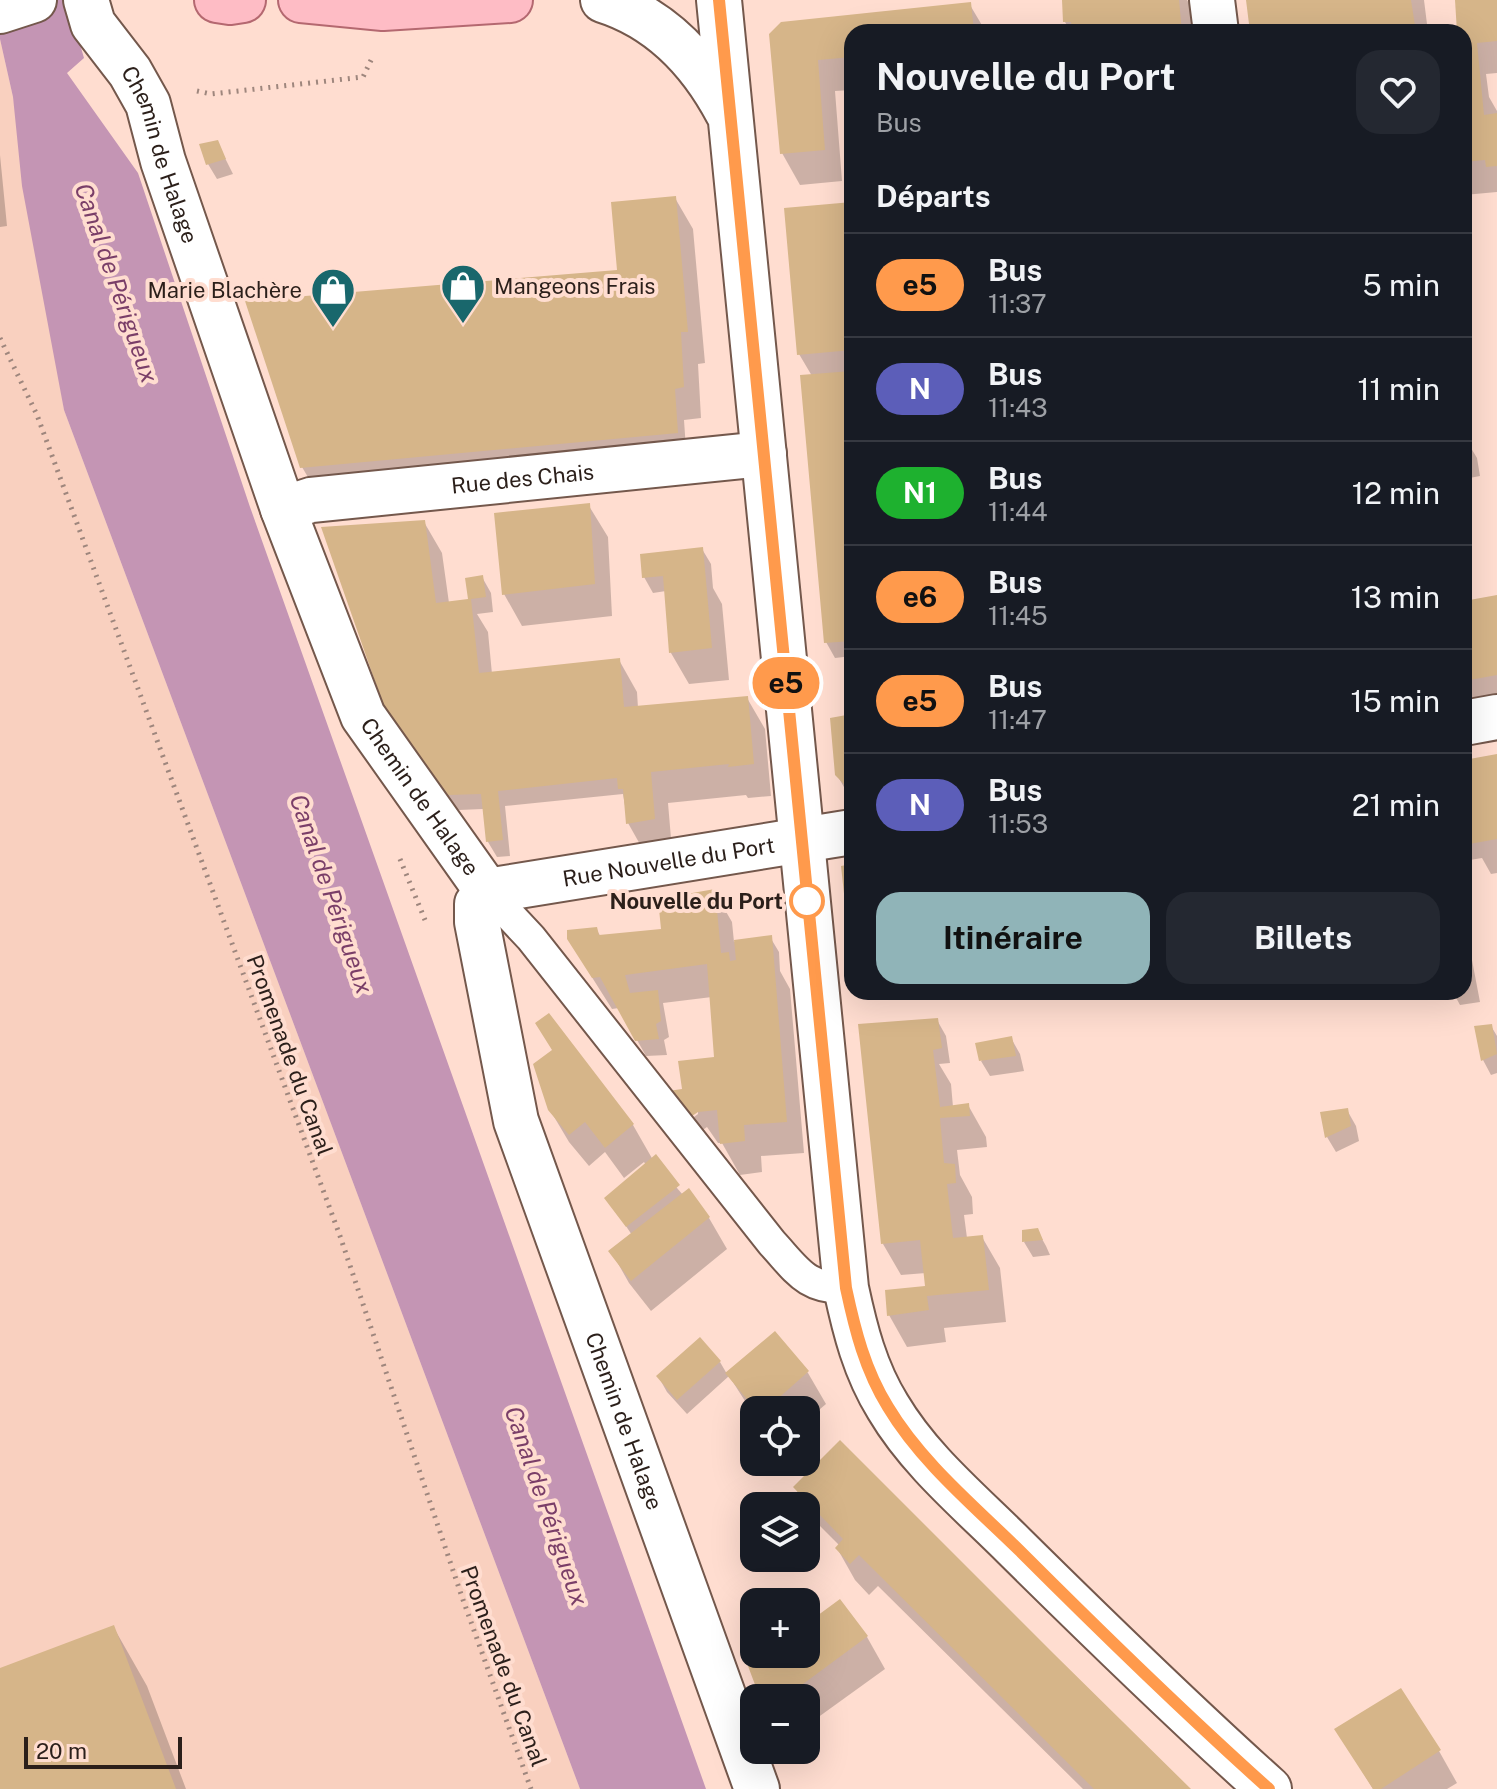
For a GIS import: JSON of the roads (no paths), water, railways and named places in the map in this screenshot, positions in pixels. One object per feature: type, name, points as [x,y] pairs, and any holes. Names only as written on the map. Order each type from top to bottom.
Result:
[{"type":"main road","points":[[217,0],[243,0]]},
{"type":"main road","points":[[301,0],[383,8],[510,0]]},
{"type":"street","points":[[0,11],[34,0]]},
{"type":"street","name":"Chemin de Halage","points":[[86,0],[93,24],[130,72],[148,104],[163,161],[283,509],[363,716],[487,891],[477,904],[477,922],[516,1121],[757,1789]]},
{"type":"street","points":[[603,0],[635,12],[663,30],[701,71],[732,119]]},
{"type":"street","points":[[719,0],[846,1288],[855,1330],[874,1381],[895,1418],[921,1453],[1098,1630],[1269,1789]]},
{"type":"street","points":[[1212,0],[1215,24]]},
{"type":"street","name":"Rue des Chais","points":[[283,509],[311,500],[764,454]]},
{"type":"street","points":[[1472,722],[1497,717]]},
{"type":"street","name":"Rue Nouvelle du Port","points":[[487,891],[844,834]]},
{"type":"lane","points":[[487,891],[531,938],[803,1278],[826,1288],[846,1288]]},
{"type":"water","name":"Canal de Périgueux","points":[[0,0],[67,0],[84,58],[67,73],[138,173],[250,507],[706,1789],[580,1789],[64,410],[22,186],[13,97],[0,39]]},
{"type":"place","name":"Mangeons Frais","points":[[463,325]]},
{"type":"place","name":"Marie Blachère","points":[[333,329]]},
{"type":"place","name":"Nouvelle du Port","points":[[807,901]]}]
